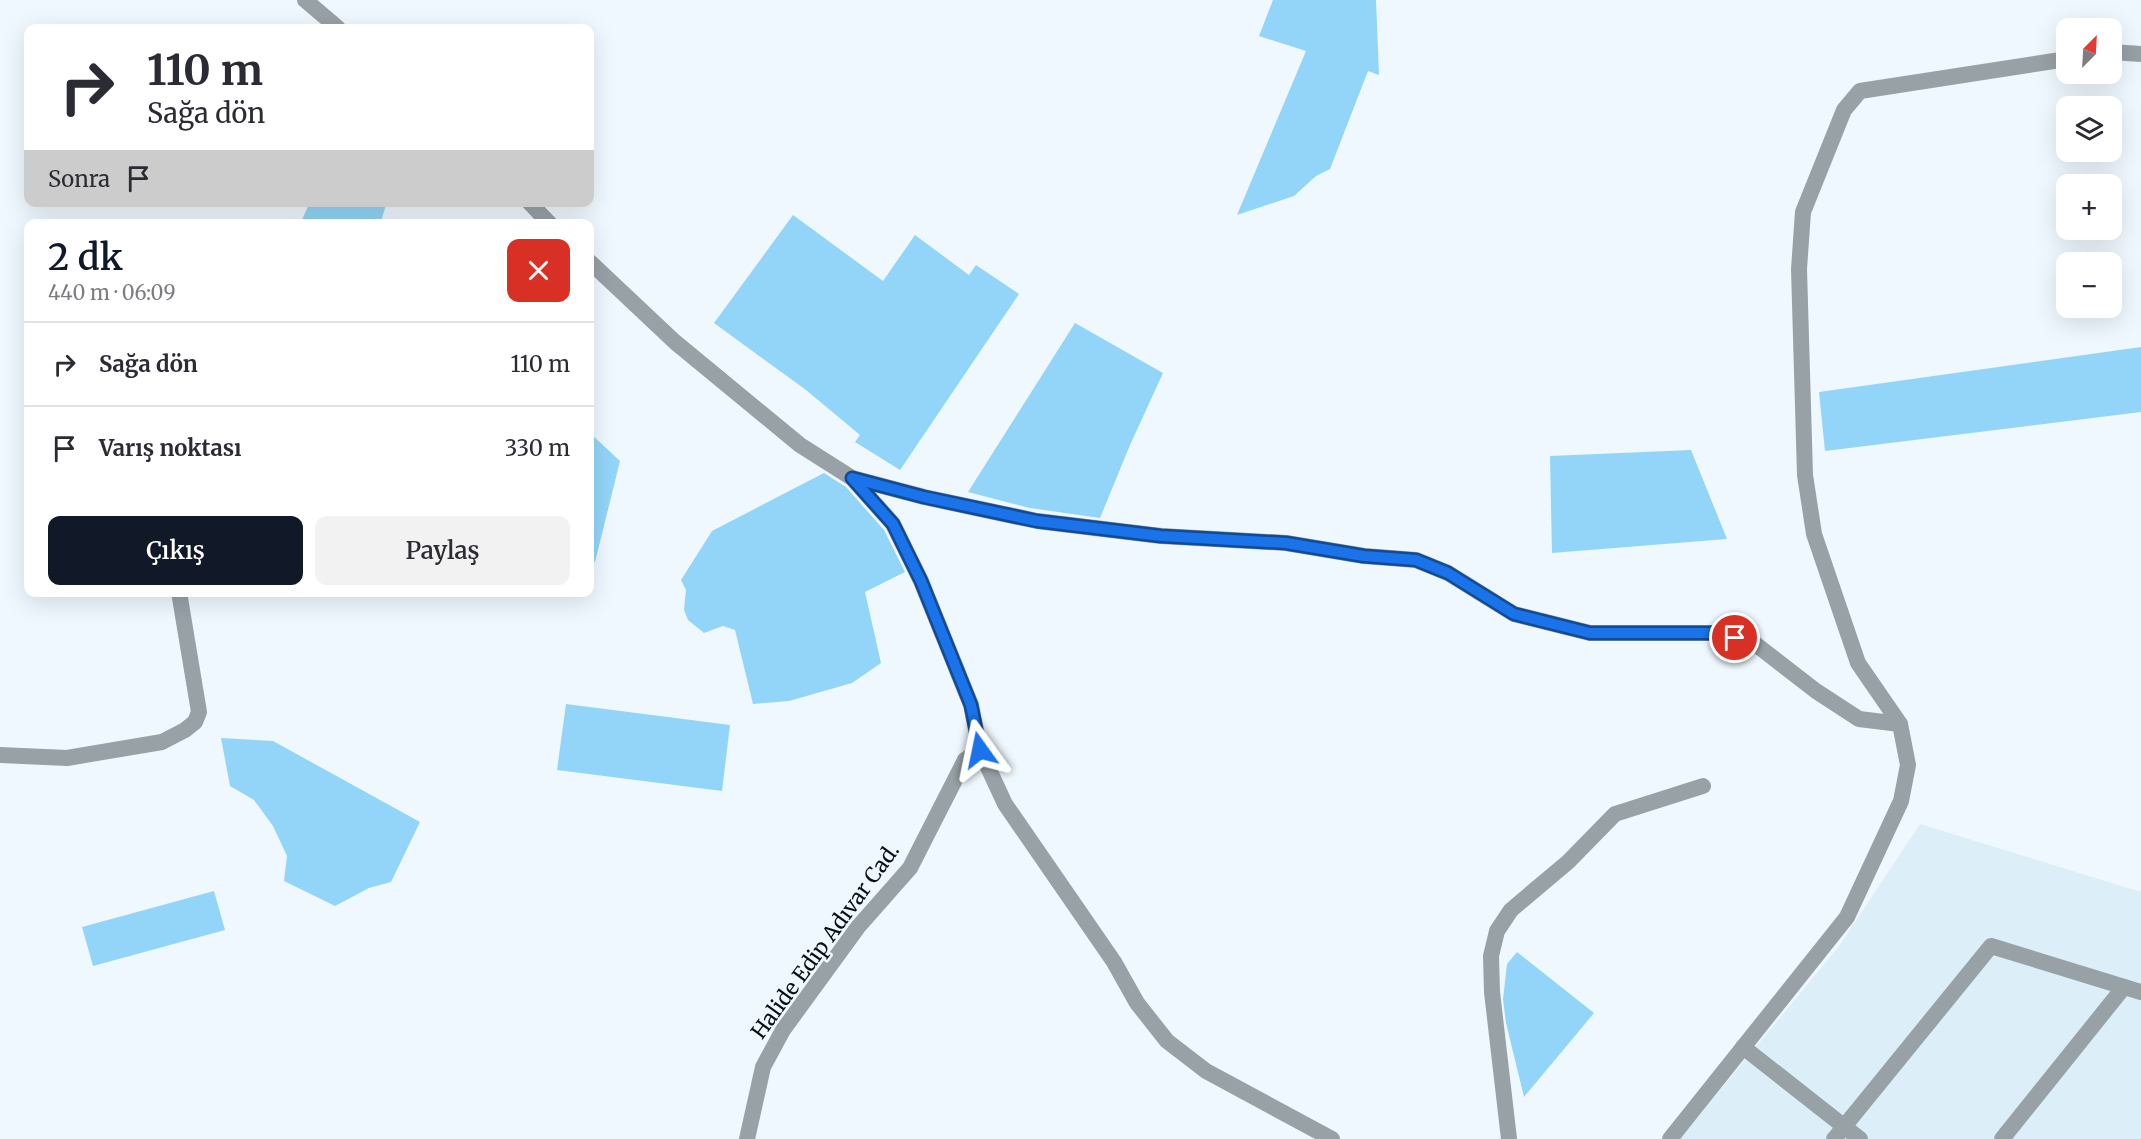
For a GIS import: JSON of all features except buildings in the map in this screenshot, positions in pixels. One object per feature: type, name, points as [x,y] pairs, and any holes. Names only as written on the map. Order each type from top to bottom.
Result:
[{"type":"street","points":[[305,0],[333,24]]},
{"type":"street","points":[[2122,53],[2141,54]]},
{"type":"street","points":[[1670,1139],[1847,917],[1901,801],[1908,765],[1900,724],[1858,663],[1814,534],[1805,474],[1799,269],[1803,212],[1844,110],[1860,91],[2056,61]]},
{"type":"street","points":[[534,207],[545,219]]},
{"type":"street","points":[[594,265],[675,342],[800,445],[852,478],[893,524],[921,581],[971,705],[980,750],[1005,804],[1114,962],[1137,1003],[1167,1041],[1206,1071],[1332,1139]]},
{"type":"street","points":[[852,478],[924,497],[1037,521],[1161,536],[1286,543],[1364,556],[1416,560],[1448,573],[1514,614],[1590,633],[1715,633],[1754,643],[1858,720],[1900,724]]},
{"type":"street","points":[[0,755],[67,758],[162,741],[185,730],[195,722],[199,712],[180,597]]},
{"type":"street","name":"Halide Edip Adıvar Cad.","points":[[747,1139],[763,1067],[783,1030],[858,927],[910,868],[964,760],[980,750]]},
{"type":"street","points":[[1509,1139],[1492,992],[1491,956],[1497,931],[1511,910],[1568,862],[1615,814],[1703,786]]},
{"type":"street","points":[[1839,1133],[1991,946],[2141,992]]},
{"type":"street","points":[[2002,1139],[2124,987]]},
{"type":"street","points":[[1743,1047],[1839,1133],[1860,1139]]},
{"type":"shaded area","points":[[1920,824],[2141,892],[2141,1139],[1680,1139],[1839,946]]},
{"type":"route","points":[[980,750],[971,705],[921,581],[893,524],[852,478],[924,497],[1037,521],[1161,536],[1286,543],[1364,556],[1416,560],[1448,573],[1514,614],[1590,633],[1656,635],[1715,633],[1735,638]]}]
